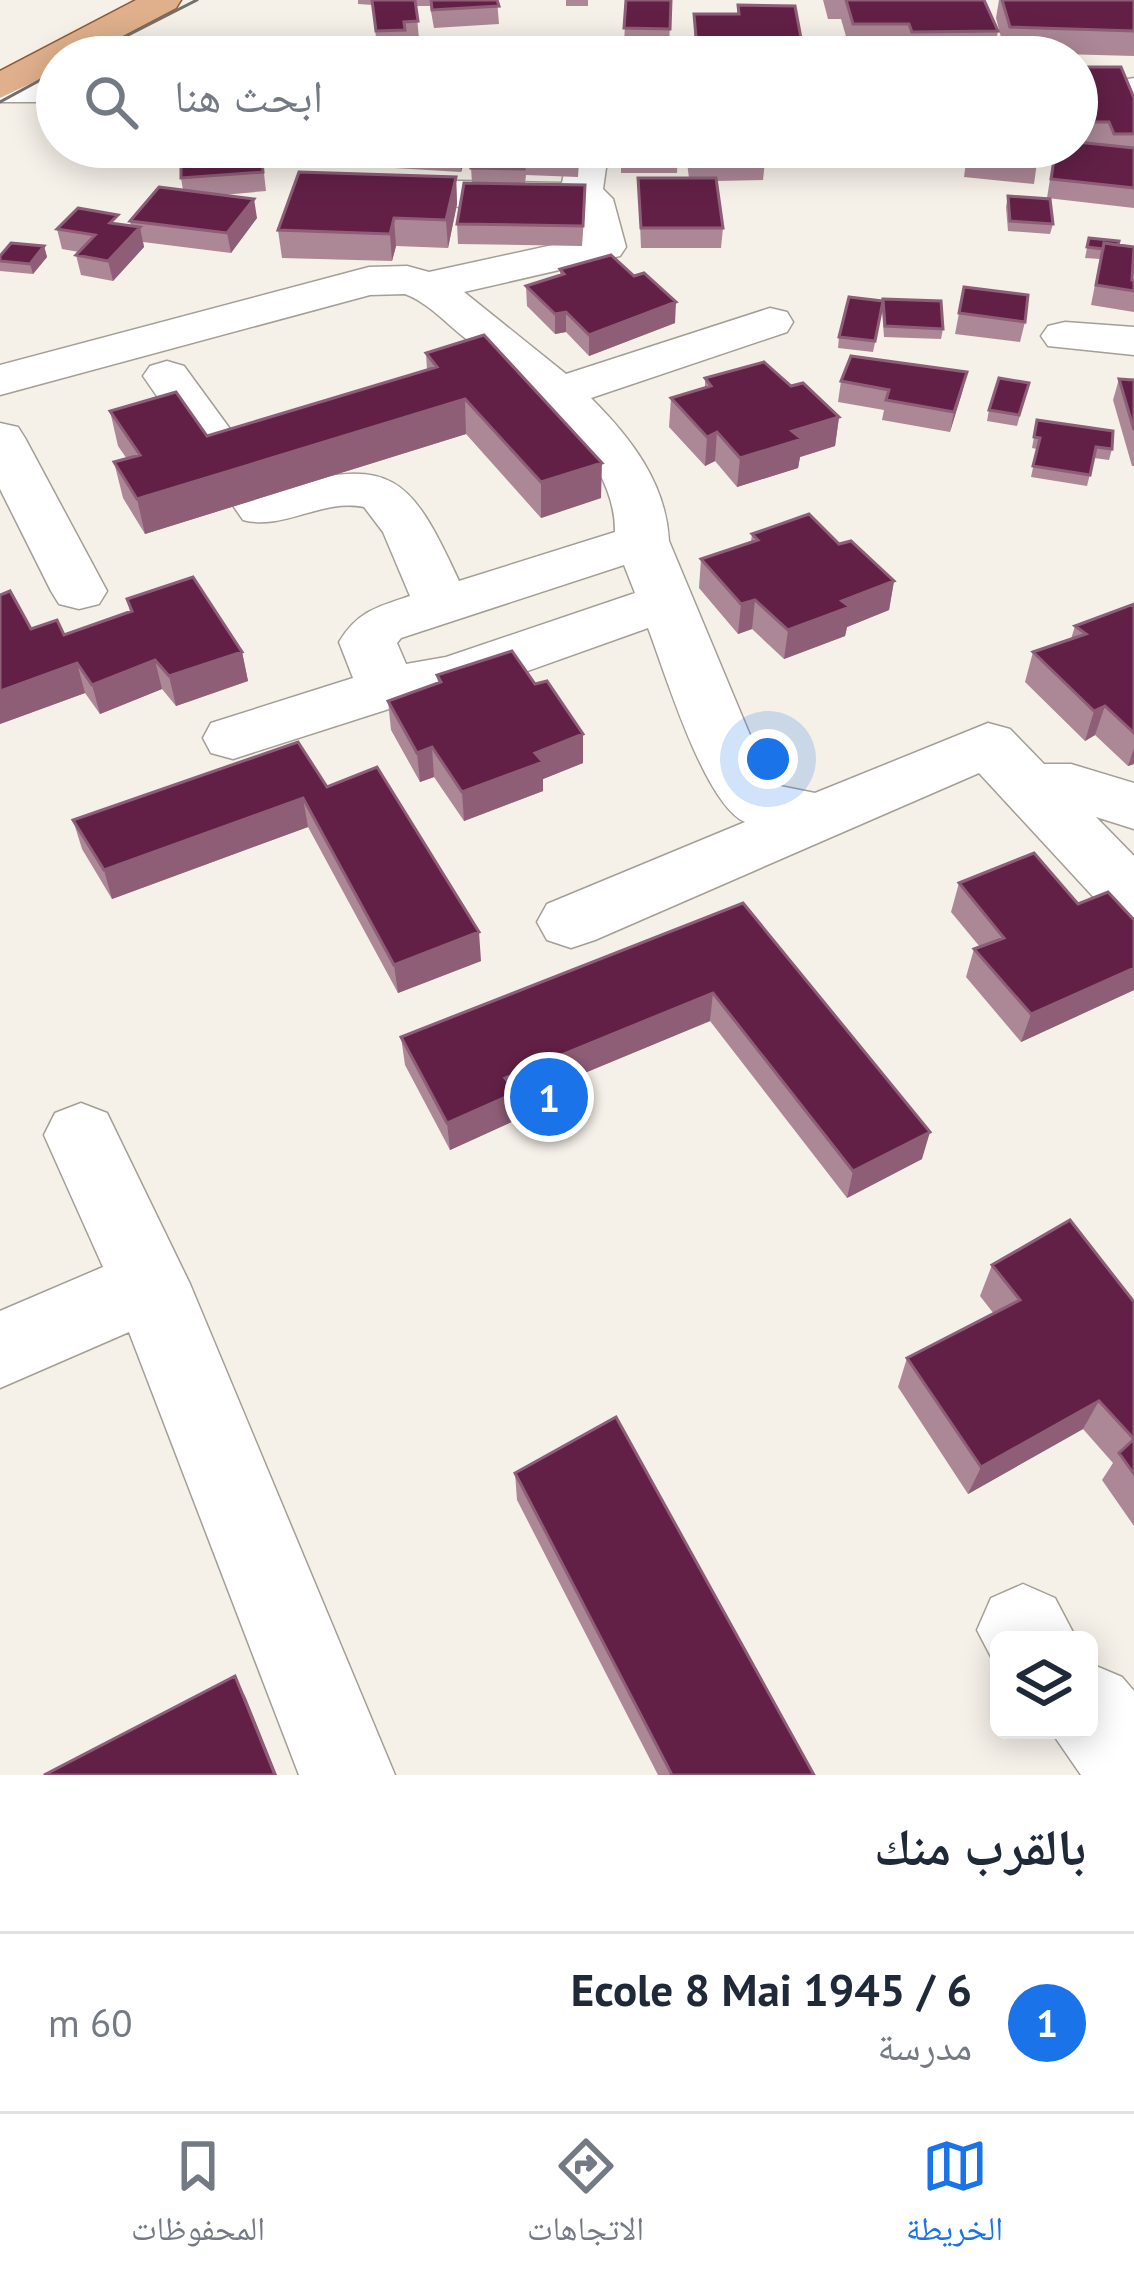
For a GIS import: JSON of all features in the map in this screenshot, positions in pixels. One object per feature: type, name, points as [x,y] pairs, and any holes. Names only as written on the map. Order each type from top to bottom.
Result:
[{"type":"main road","points":[[96,36],[163,0]]},
{"type":"main road","points":[[0,88],[36,69]]},
{"type":"street","points":[[0,88],[36,89]]},
{"type":"street","points":[[339,192],[581,196],[586,168]]},
{"type":"street","points":[[0,421],[604,247],[592,199]]},
{"type":"street","points":[[0,380],[369,281],[407,280],[437,294],[558,393],[619,464],[640,506],[642,541],[732,767],[758,802],[784,813],[820,817]]},
{"type":"street","points":[[558,393],[770,322]]},
{"type":"street","points":[[1065,337],[1134,341]]},
{"type":"street","points":[[167,376],[262,509],[346,486],[384,494],[398,508],[442,604]]},
{"type":"street","points":[[0,438],[79,591]]},
{"type":"street","points":[[387,688],[369,651],[372,633],[381,625],[642,541]]},
{"type":"street","points":[[233,738],[387,688],[453,676],[667,602]]},
{"type":"street","points":[[1008,766],[1127,891]]},
{"type":"street","points":[[572,922],[820,817],[1008,766],[1134,806]]},
{"type":"street","points":[[81,1135],[150,1285],[347,1775]]},
{"type":"street","points":[[0,1350],[150,1285]]},
{"type":"street","points":[[1098,1721],[1134,1765]]},
{"type":"building","points":[[372,0],[415,0],[418,21],[404,22],[405,30],[376,31]]},
{"type":"building","points":[[431,0],[497,0],[499,6],[432,10]]},
{"type":"building","points":[[626,0],[671,0],[670,29],[624,28]]},
{"type":"building","points":[[846,0],[984,0],[998,31],[912,32],[909,24],[853,24]]},
{"type":"building","points":[[1002,0],[1134,0],[1134,31],[1010,27]]},
{"type":"building","points":[[738,5],[795,6],[801,36],[696,36],[694,14],[739,14]]},
{"type":"building","points":[[1098,67],[1121,67],[1134,98],[1134,134],[1114,134],[1109,122],[1098,122]]},
{"type":"building","points":[[1098,144],[1134,148],[1134,188],[1051,179],[1053,168],[1098,168]]},
{"type":"building","points":[[181,168],[263,168],[263,172],[181,178]]},
{"type":"building","points":[[299,172],[456,177],[446,220],[394,218],[390,234],[278,230]]},
{"type":"building","points":[[638,178],[716,178],[723,228],[641,228]]},
{"type":"building","points":[[464,183],[585,185],[583,226],[457,224]]},
{"type":"building","points":[[159,187],[254,199],[227,233],[130,221]]},
{"type":"building","points":[[1008,196],[1050,199],[1053,224],[1010,221]]},
{"type":"building","points":[[78,208],[118,215],[110,223],[140,227],[108,261],[76,255],[95,235],[57,229]]},
{"type":"building","points":[[1089,238],[1119,241],[1118,245],[1104,243],[1103,249],[1087,247]]},
{"type":"building","points":[[11,243],[44,246],[30,264],[0,261]]},
{"type":"building","points":[[1104,243],[1134,247],[1134,291],[1096,285]]},
{"type":"building","points":[[611,255],[634,276],[644,273],[676,302],[589,335],[566,312],[555,314],[526,286],[564,274],[560,269]]},
{"type":"building","points":[[964,287],[1028,295],[1025,322],[959,313]]},
{"type":"building","points":[[849,297],[883,301],[875,341],[839,337]]},
{"type":"building","points":[[883,299],[941,301],[943,329],[885,326]]},
{"type":"building","points":[[484,335],[602,463],[541,482],[465,399],[137,499],[114,462],[140,455],[110,411],[176,392],[207,436],[437,367],[426,353]]},
{"type":"building","points":[[851,356],[967,372],[954,412],[886,400],[889,390],[841,381]]},
{"type":"building","points":[[764,362],[791,386],[803,383],[839,417],[792,431],[802,439],[740,458],[717,432],[707,437],[671,398],[711,386],[705,378]]},
{"type":"building","points":[[999,378],[1029,383],[1019,415],[989,410]]},
{"type":"building","points":[[1119,379],[1134,380],[1134,430]]},
{"type":"building","points":[[1037,420],[1113,431],[1112,449],[1096,447],[1090,475],[1033,466],[1040,438],[1034,437]]},
{"type":"building","points":[[809,514],[839,544],[851,541],[894,581],[842,601],[850,607],[788,630],[755,600],[741,604],[701,559],[758,540],[752,534]]},
{"type":"building","points":[[193,577],[242,652],[169,676],[155,660],[92,685],[77,663],[0,691],[0,595],[10,591],[31,629],[57,620],[64,635],[132,611],[127,599]]},
{"type":"building","points":[[1134,604],[1134,733],[1105,706],[1094,711],[1033,652],[1086,634],[1075,626]]},
{"type":"building","points":[[512,651],[535,684],[547,681],[583,734],[535,753],[543,762],[462,792],[432,747],[417,753],[388,701],[441,682],[437,675]]},
{"type":"building","points":[[298,742],[327,787],[377,767],[479,932],[394,965],[303,798],[104,870],[73,820]]},
{"type":"building","points":[[1034,853],[1078,904],[1108,892],[1134,920],[1134,968],[1031,1014],[974,949],[1004,938],[959,883]]},
{"type":"building","points":[[743,903],[930,1132],[853,1171],[713,993],[505,1078],[517,1092],[447,1123],[401,1037]]},
{"type":"building","points":[[1070,1220],[1134,1302],[1134,1439],[1099,1401],[981,1467],[907,1358],[1020,1300],[992,1265]]},
{"type":"building","points":[[616,1417],[814,1775],[672,1775],[515,1473]]},
{"type":"building","points":[[1134,1439],[1134,1474],[1119,1453]]},
{"type":"building","points":[[235,1676],[275,1775],[44,1775]]},
{"type":"tram line","points":[[126,36],[197,0]]},
{"type":"tram line","points":[[0,102],[36,82]]},
{"type":"place","name":"Ecole 8 Mai 1945 / 6","points":[[549,1097]]}]
